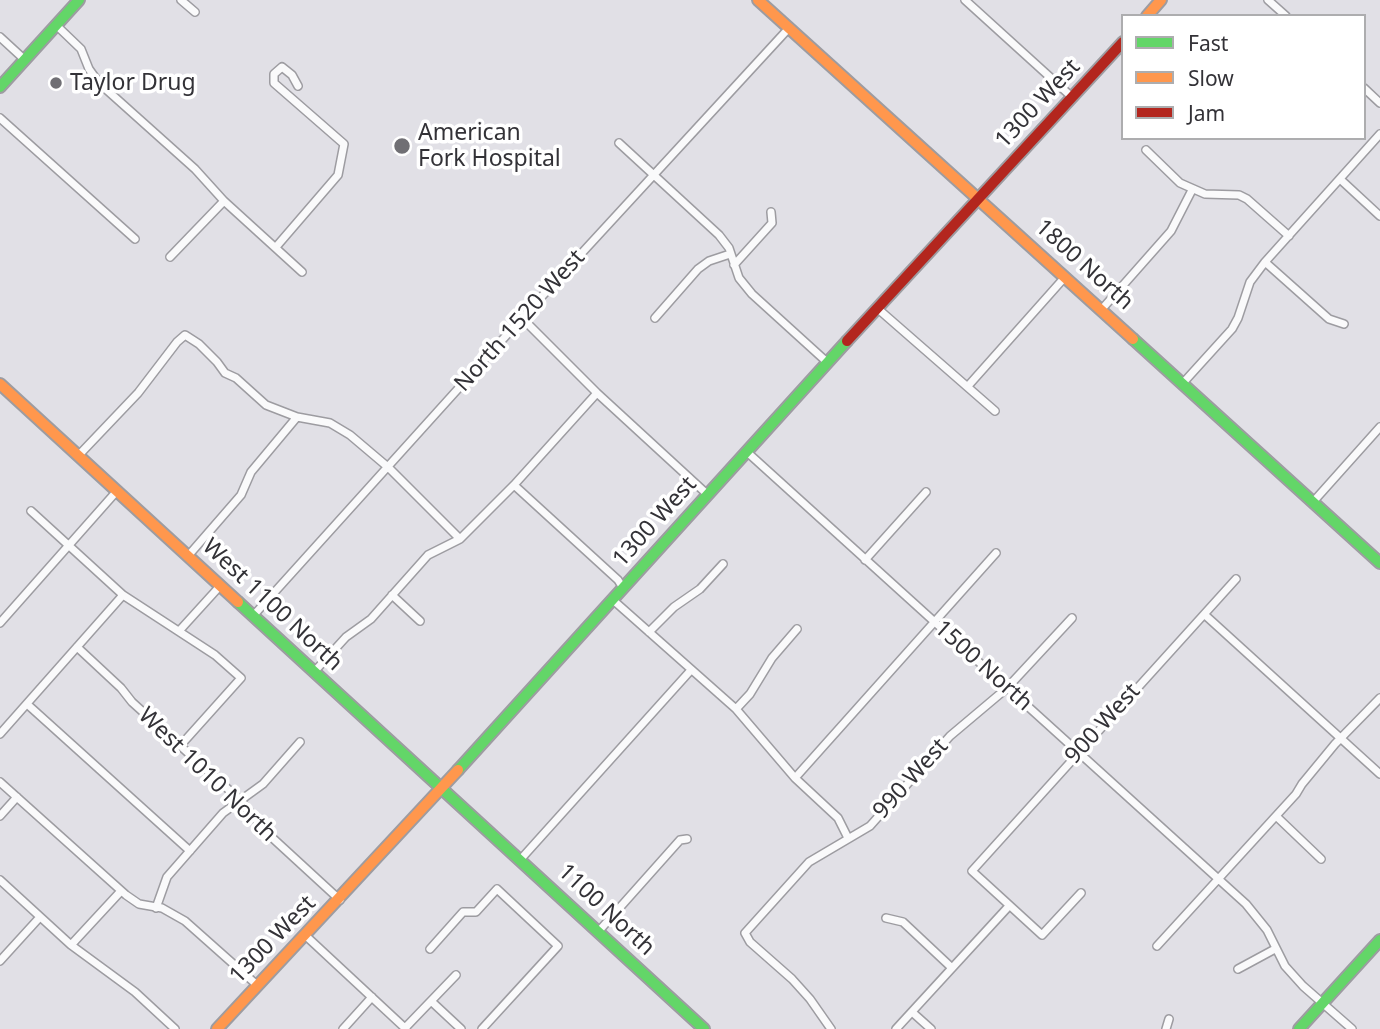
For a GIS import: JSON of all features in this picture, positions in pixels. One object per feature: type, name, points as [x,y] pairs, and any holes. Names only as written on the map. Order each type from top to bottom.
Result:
[{"type":"street","points":[[0,88],[79,0]]},
{"type":"street","points":[[181,0],[195,12]]},
{"type":"street","name":"1800 North","points":[[758,0],[1380,563]]},
{"type":"street","points":[[965,0],[1073,97]]},
{"type":"street","points":[[1148,14],[1161,0]]},
{"type":"street","points":[[1268,0],[1284,14]]},
{"type":"street","points":[[56,25],[81,49],[89,69],[99,83],[195,169],[224,201],[302,272]]},
{"type":"street","name":"North 1520 West","points":[[253,616],[789,28]]},
{"type":"street","points":[[0,37],[25,60]]},
{"type":"street","name":"1300 West","points":[[218,1029],[340,900],[877,308],[1121,44]]},
{"type":"street","points":[[276,247],[338,175],[344,144],[274,83],[274,74],[282,67],[292,75],[298,86]]},
{"type":"street","points":[[1366,90],[1380,103]]},
{"type":"street","points":[[0,118],[135,239]]},
{"type":"street","points":[[1183,383],[1232,330],[1250,282],[1265,262],[1380,134]]},
{"type":"street","points":[[619,143],[719,235],[729,248],[740,278],[752,294],[828,363]]},
{"type":"street","points":[[1146,150],[1180,183],[1205,194],[1239,195],[1289,236]]},
{"type":"street","points":[[1340,179],[1380,216]]},
{"type":"street","points":[[1102,309],[1171,232],[1192,190]]},
{"type":"street","points":[[170,257],[224,201]]},
{"type":"street","points":[[734,265],[772,223],[771,212]]},
{"type":"street","points":[[655,318],[698,269],[709,261],[730,254]]},
{"type":"street","points":[[1265,262],[1329,319],[1344,324]]},
{"type":"street","points":[[968,386],[1066,276]]},
{"type":"street","points":[[877,308],[995,411]]},
{"type":"street","points":[[522,318],[597,393],[708,495]]},
{"type":"street","points":[[78,456],[138,393],[185,335],[199,344],[225,373],[236,378],[266,405],[296,417],[330,423],[350,435],[389,467],[460,539]]},
{"type":"street","name":"West 1100 North","points":[[0,384],[480,823]]},
{"type":"street","points":[[314,672],[346,637],[371,619],[428,555],[460,539],[514,485],[597,393]]},
{"type":"street","points":[[188,556],[241,495],[251,472],[296,417]]},
{"type":"street","points":[[1313,502],[1380,428]]},
{"type":"street","name":"1500 North","points":[[747,452],[1219,880],[1259,919],[1285,966],[1352,1029]]},
{"type":"street","points":[[514,485],[618,580],[623,588]]},
{"type":"street","points":[[0,622],[116,492]]},
{"type":"street","points":[[865,560],[926,492]]},
{"type":"street","points":[[31,511],[123,595],[180,630],[241,678],[180,746]]},
{"type":"street","points":[[795,778],[996,553]]},
{"type":"street","points":[[649,632],[674,607],[700,589],[723,564]]},
{"type":"street","name":"900 West","points":[[1009,906],[971,870],[1236,579]]},
{"type":"street","points":[[180,630],[220,586]]},
{"type":"street","points":[[0,734],[123,595]]},
{"type":"street","points":[[393,595],[420,621]]},
{"type":"street","points":[[614,600],[736,709],[795,778],[838,818],[848,838]]},
{"type":"street","points":[[1205,615],[1380,774]]},
{"type":"street","name":"990 West","points":[[831,1029],[810,999],[792,979],[750,942],[745,933],[809,862],[870,826],[950,736],[1007,688],[1072,618]]},
{"type":"street","points":[[736,709],[751,694],[772,658],[797,629]]},
{"type":"street","name":"West 1010 North","points":[[77,647],[240,800],[266,832],[340,900]]},
{"type":"street","points":[[520,860],[691,670]]},
{"type":"street","points":[[1157,946],[1276,816],[1340,738],[1380,698]]},
{"type":"street","points":[[27,704],[190,851]]},
{"type":"street","points":[[156,908],[167,877],[223,813],[263,784],[300,742]]},
{"type":"street","points":[[0,782],[121,891],[139,904],[156,908],[185,921],[257,985]]},
{"type":"street","points":[[0,816],[17,797]]},
{"type":"street","points":[[1276,816],[1321,859]]},
{"type":"street","name":"1100 North","points":[[480,823],[704,1029]]},
{"type":"street","points":[[598,932],[680,840],[687,839]]},
{"type":"street","points":[[0,880],[71,945],[135,992],[175,1029]]},
{"type":"street","points":[[430,949],[463,912],[476,912],[497,889],[558,946],[482,1029]]},
{"type":"street","points":[[71,945],[121,891]]},
{"type":"street","points":[[896,1029],[1009,906],[1042,935],[1081,893]]},
{"type":"street","points":[[0,961],[40,917]]},
{"type":"street","points":[[886,918],[903,922],[952,968]]},
{"type":"street","points":[[306,936],[406,1028],[456,975]]},
{"type":"street","points":[[1299,1029],[1380,940]]},
{"type":"street","points":[[1238,969],[1275,949]]},
{"type":"street","points":[[343,1029],[372,997]]},
{"type":"street","points":[[431,1001],[461,1029]]},
{"type":"street","points":[[912,1012],[931,1029]]},
{"type":"street","points":[[1166,1029],[1169,1018]]},
{"type":"traffic: fast","points":[[0,87],[79,0]]},
{"type":"traffic: fast","points":[[1133,339],[1380,563]]},
{"type":"traffic: fast","points":[[458,770],[847,341]]},
{"type":"traffic: fast","points":[[238,602],[704,1029]]},
{"type":"traffic: fast","points":[[1299,1029],[1380,940]]},
{"type":"traffic: slow","points":[[758,0],[1133,339]]},
{"type":"traffic: slow","points":[[1149,14],[1161,0]]},
{"type":"traffic: slow","points":[[0,384],[238,602]]},
{"type":"traffic: slow","points":[[217,1029],[458,770]]},
{"type":"traffic: jam","points":[[847,341],[1121,44]]},
{"type":"place","name":"Taylor Drug","points":[[56,83]]},
{"type":"place","name":"American Fork Hospital","points":[[402,146]]}]
